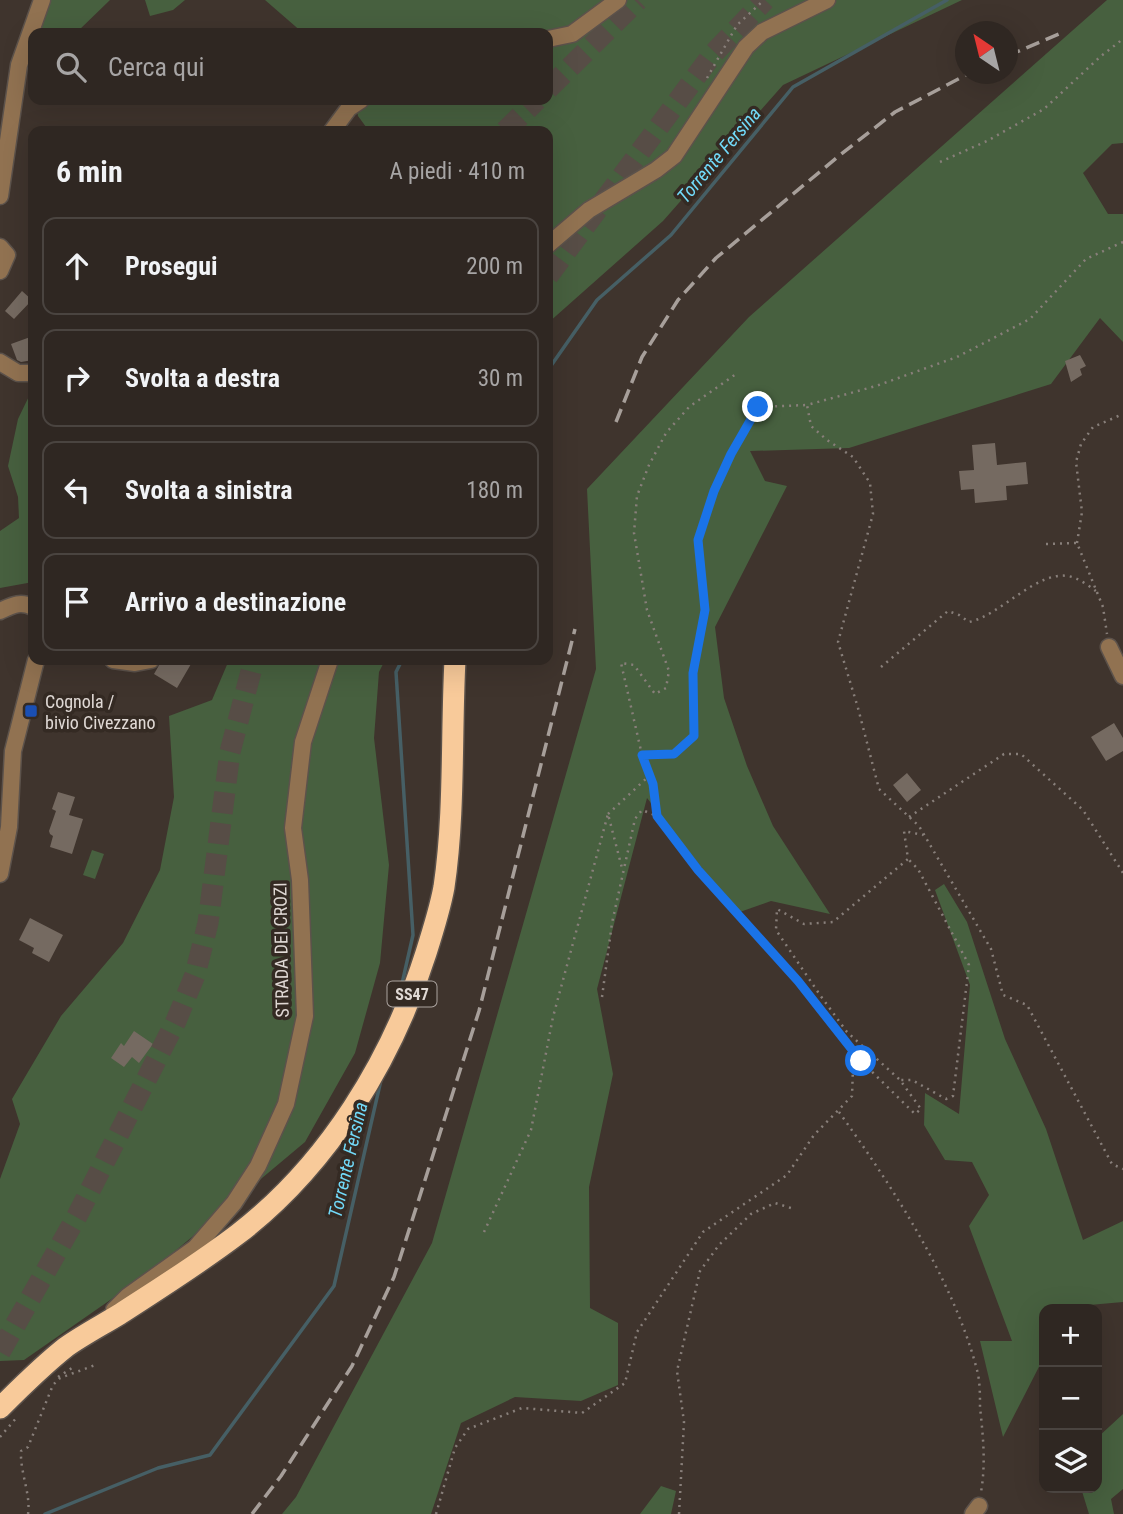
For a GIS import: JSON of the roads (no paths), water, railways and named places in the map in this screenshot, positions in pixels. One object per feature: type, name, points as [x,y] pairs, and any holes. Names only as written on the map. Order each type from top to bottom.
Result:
[{"type":"highway","name":"SS47","points":[[9,1412],[41,1367],[206,1258],[264,1214],[304,1172],[353,1108],[390,1044],[407,1007],[433,930],[443,889],[448,845],[455,665]]},
{"type":"street","points":[[32,28],[42,0]]},
{"type":"street","points":[[553,38],[572,34],[618,0]]},
{"type":"street","points":[[553,241],[589,210],[656,170],[674,156],[746,47],[762,32],[827,0]]},
{"type":"street","points":[[0,196],[19,65],[28,40]]},
{"type":"street","points":[[0,104],[12,117]]},
{"type":"street","points":[[336,126],[354,105]]},
{"type":"street","points":[[0,247],[7,255],[0,271]]},
{"type":"street","points":[[0,362],[18,373],[28,373]]},
{"type":"street","points":[[0,611],[16,603],[28,605]]},
{"type":"street","points":[[1109,648],[1123,676]]},
{"type":"street","points":[[0,874],[9,827],[13,751],[35,665]]},
{"type":"street","name":"STRADA DEI CROZI","points":[[89,1333],[128,1296],[195,1248],[234,1203],[258,1166],[286,1104],[304,1016],[300,880],[293,828],[303,742],[328,665]]},
{"type":"waterway","name":"Torrente Fersina","points":[[553,363],[597,300],[671,235],[793,87],[947,0]]},
{"type":"waterway","name":"Torrente Fersina","points":[[399,997],[413,935],[396,672],[400,665]]},
{"type":"waterway","name":"Torrente Fersina","points":[[45,1514],[158,1468],[210,1455],[334,1286],[381,1080]]},
{"type":"tunnel","points":[[553,84],[638,0]]},
{"type":"tunnel","points":[[553,269],[712,55],[765,0]]},
{"type":"tunnel","points":[[510,126],[532,105]]},
{"type":"tunnel","points":[[0,1352],[77,1216],[176,1021],[195,975],[208,923],[230,752],[253,665]]},
{"type":"railway","points":[[1018,51],[1059,34]]},
{"type":"railway","points":[[616,422],[642,357],[678,300],[716,258],[895,112],[955,81]]},
{"type":"railway","points":[[252,1514],[281,1476],[352,1366],[394,1277],[479,1011],[575,629]]},
{"type":"place","name":"Cognola / bivio Civezzano","points":[[31,711]]}]
